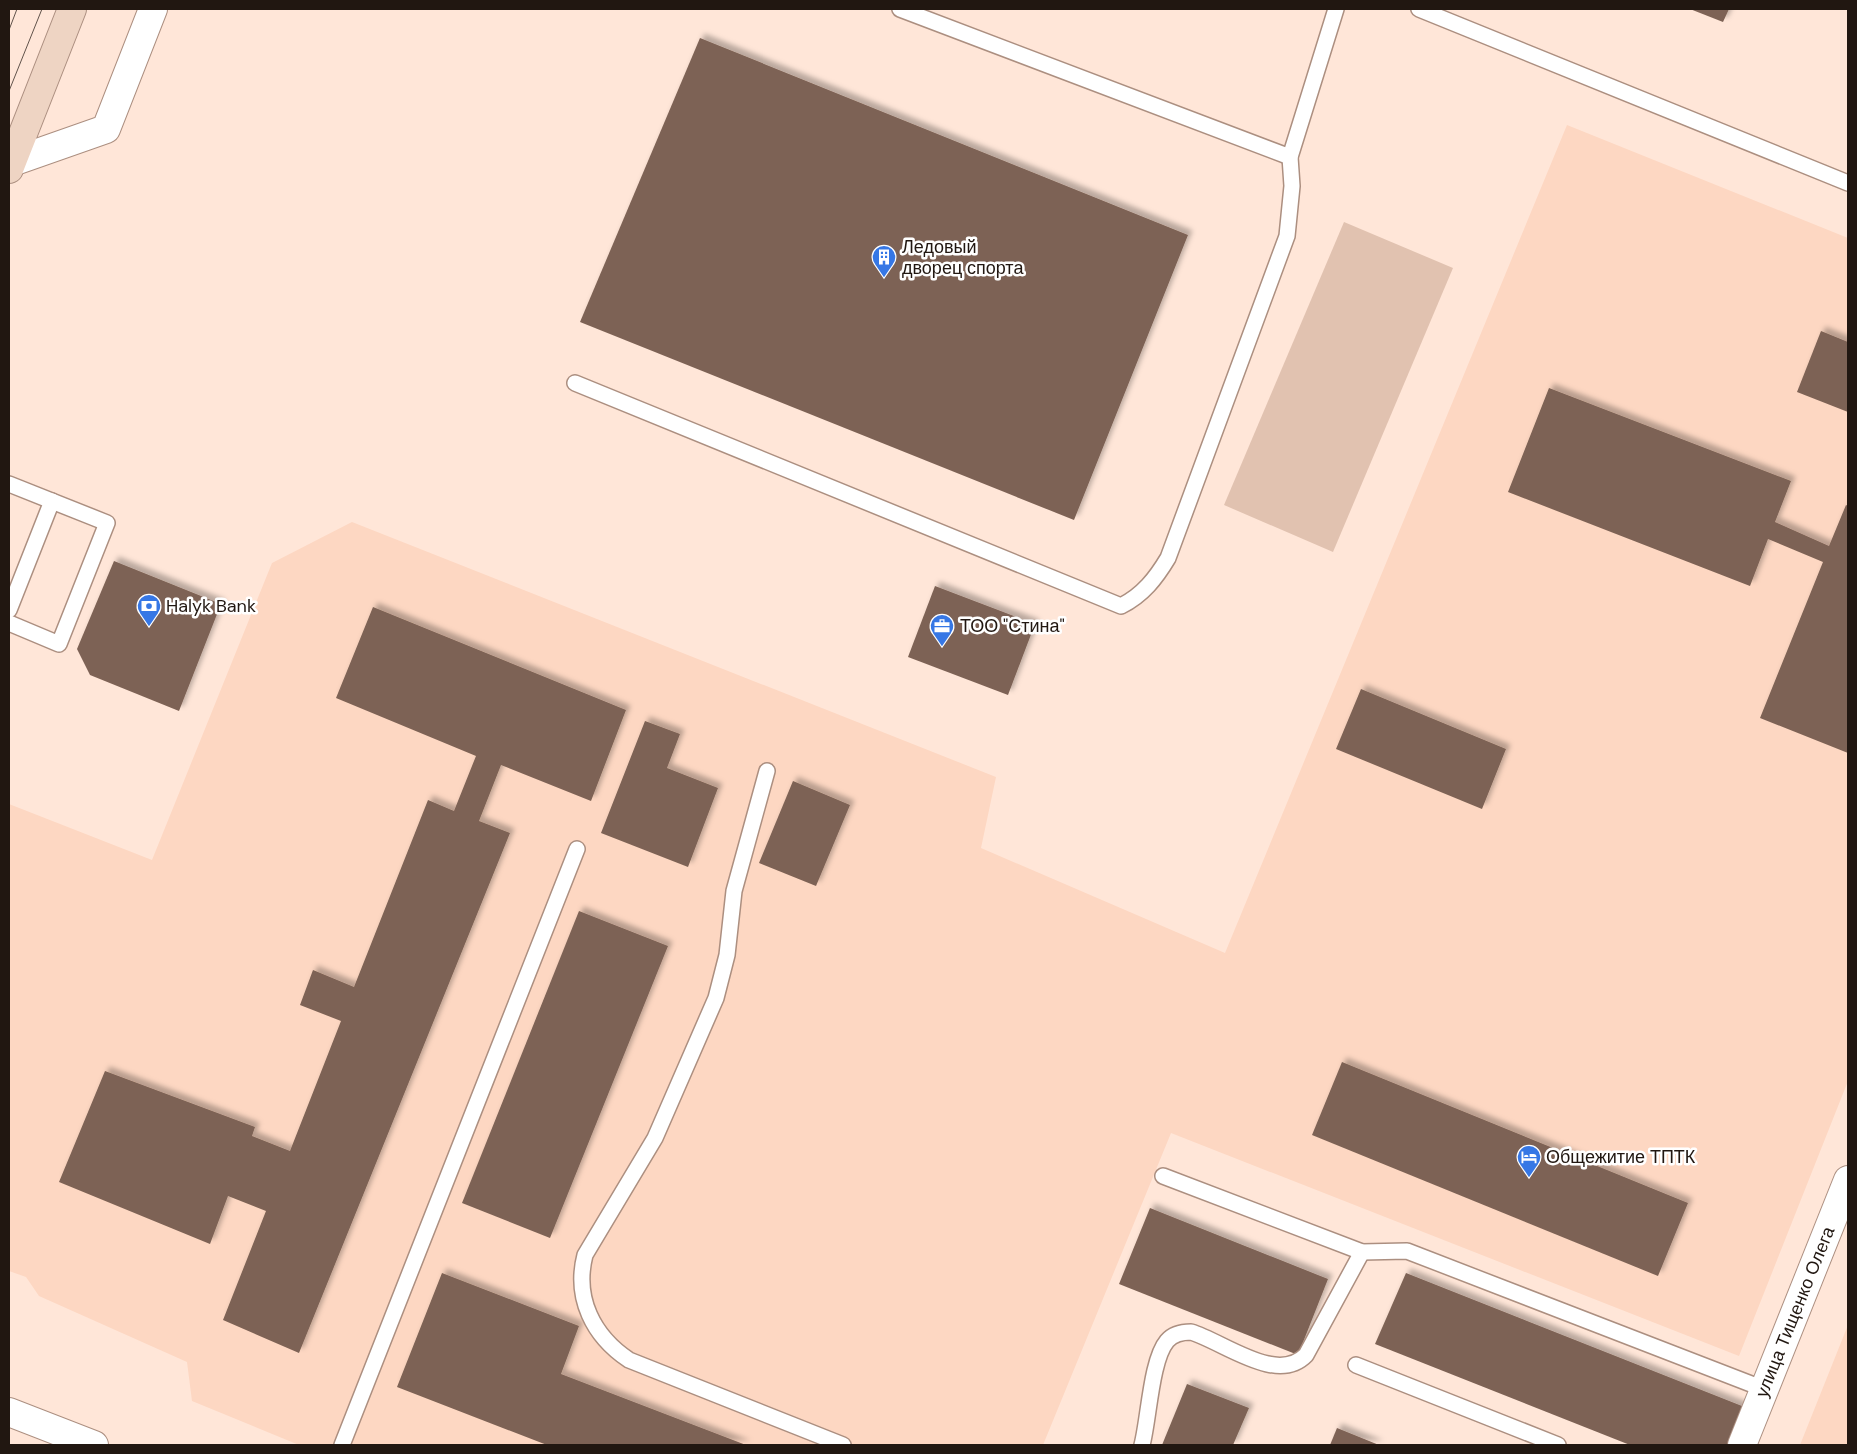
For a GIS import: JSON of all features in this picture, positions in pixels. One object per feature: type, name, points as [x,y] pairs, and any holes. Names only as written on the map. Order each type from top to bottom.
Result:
[{"type":"main road","points":[[10,165],[72,9]]},
{"type":"street","points":[[10,165],[106,129],[153,9]]},
{"type":"street","name":"улица Тищенко Олега","points":[[1742,1445],[1848,1180]]},
{"type":"street","points":[[9,1412],[56,1438],[94,1445]]},
{"type":"lane","points":[[900,9],[1290,157]]},
{"type":"lane","points":[[575,383],[1121,606],[1133,600],[1146,588],[1157,576],[1168,558],[1287,236],[1292,186],[1290,157],[1336,9]]},
{"type":"lane","points":[[1419,9],[1848,183]]},
{"type":"lane","points":[[9,484],[107,523],[59,644],[9,623]]},
{"type":"lane","points":[[9,610],[52,501]]},
{"type":"lane","points":[[767,771],[734,891],[727,955],[716,998],[655,1138],[585,1255],[581,1270],[582,1289],[591,1319],[605,1341],[630,1360],[843,1445]]},
{"type":"lane","points":[[342,1445],[577,849]]},
{"type":"lane","points":[[1163,1176],[1362,1252],[1407,1252],[1764,1389]]},
{"type":"lane","points":[[1142,1445],[1148,1424],[1157,1362],[1168,1340],[1182,1332],[1192,1332],[1272,1366],[1290,1366],[1299,1362],[1306,1356],[1362,1252]]},
{"type":"lane","points":[[1356,1365],[1558,1445]]},
{"type":"shaded area","points":[[1567,125],[1848,238],[1848,1081],[1739,1356],[1171,1133],[1043,1445],[299,1445],[192,1401],[187,1362],[39,1296],[26,1277],[9,1271],[9,804],[152,860],[272,563],[352,522],[996,777],[981,848],[1225,953]]},
{"type":"shaded area","points":[[1344,222],[1453,268],[1333,552],[1224,505]]},
{"type":"shaded area","points":[[1848,1325],[1848,1445],[1800,1445]]},
{"type":"building","points":[[1690,9],[1729,9],[1723,22]]},
{"type":"building","name":"Ледовый дворец спорта","points":[[700,38],[1188,235],[1074,520],[580,322]]},
{"type":"building","points":[[1821,331],[1848,342],[1848,412],[1797,392]]},
{"type":"building","points":[[1549,388],[1791,481],[1775,522],[1829,546],[1846,505],[1848,506],[1848,753],[1760,718],[1823,562],[1768,539],[1750,586],[1508,492]]},
{"type":"building","name":"Halyk Bank","points":[[114,561],[221,604],[179,711],[90,675],[77,649]]},
{"type":"building","points":[[935,586],[1035,624],[1008,695],[908,657]]},
{"type":"building","points":[[373,607],[626,710],[591,801],[501,765],[479,821],[510,833],[299,1353],[223,1320],[266,1211],[228,1196],[210,1244],[59,1182],[105,1071],[255,1127],[252,1136],[290,1151],[341,1021],[300,1005],[313,970],[354,987],[428,800],[454,811],[476,756],[336,698]]},
{"type":"building","points":[[1361,689],[1506,749],[1482,809],[1336,749]]},
{"type":"building","points":[[645,721],[680,734],[667,768],[718,788],[688,867],[601,833]]},
{"type":"building","points":[[793,781],[850,805],[816,886],[759,863]]},
{"type":"building","points":[[579,911],[668,946],[550,1238],[462,1203]]},
{"type":"building","points":[[1342,1062],[1688,1203],[1658,1276],[1312,1135]]},
{"type":"building","points":[[1150,1208],[1328,1279],[1298,1355],[1119,1284]]},
{"type":"building","points":[[442,1273],[579,1326],[561,1374],[746,1445],[547,1445],[397,1387]]},
{"type":"building","points":[[1406,1273],[1747,1408],[1732,1445],[1630,1445],[1375,1344]]},
{"type":"building","points":[[1187,1384],[1249,1408],[1233,1445],[1162,1445]]},
{"type":"building","points":[[1337,1428],[1379,1445],[1330,1445]]},
{"type":"tram line","points":[[9,30],[17,9]]},
{"type":"tram line","points":[[9,91],[42,9]]},
{"type":"place","name":"Ледовый дворец спорта","points":[[884,278]]},
{"type":"place","name":"Halyk Bank","points":[[149,627]]},
{"type":"place","name":"ТОО \"Стина\"","points":[[942,647]]},
{"type":"place","name":"Общежитие ТПТК","points":[[1529,1178]]}]
